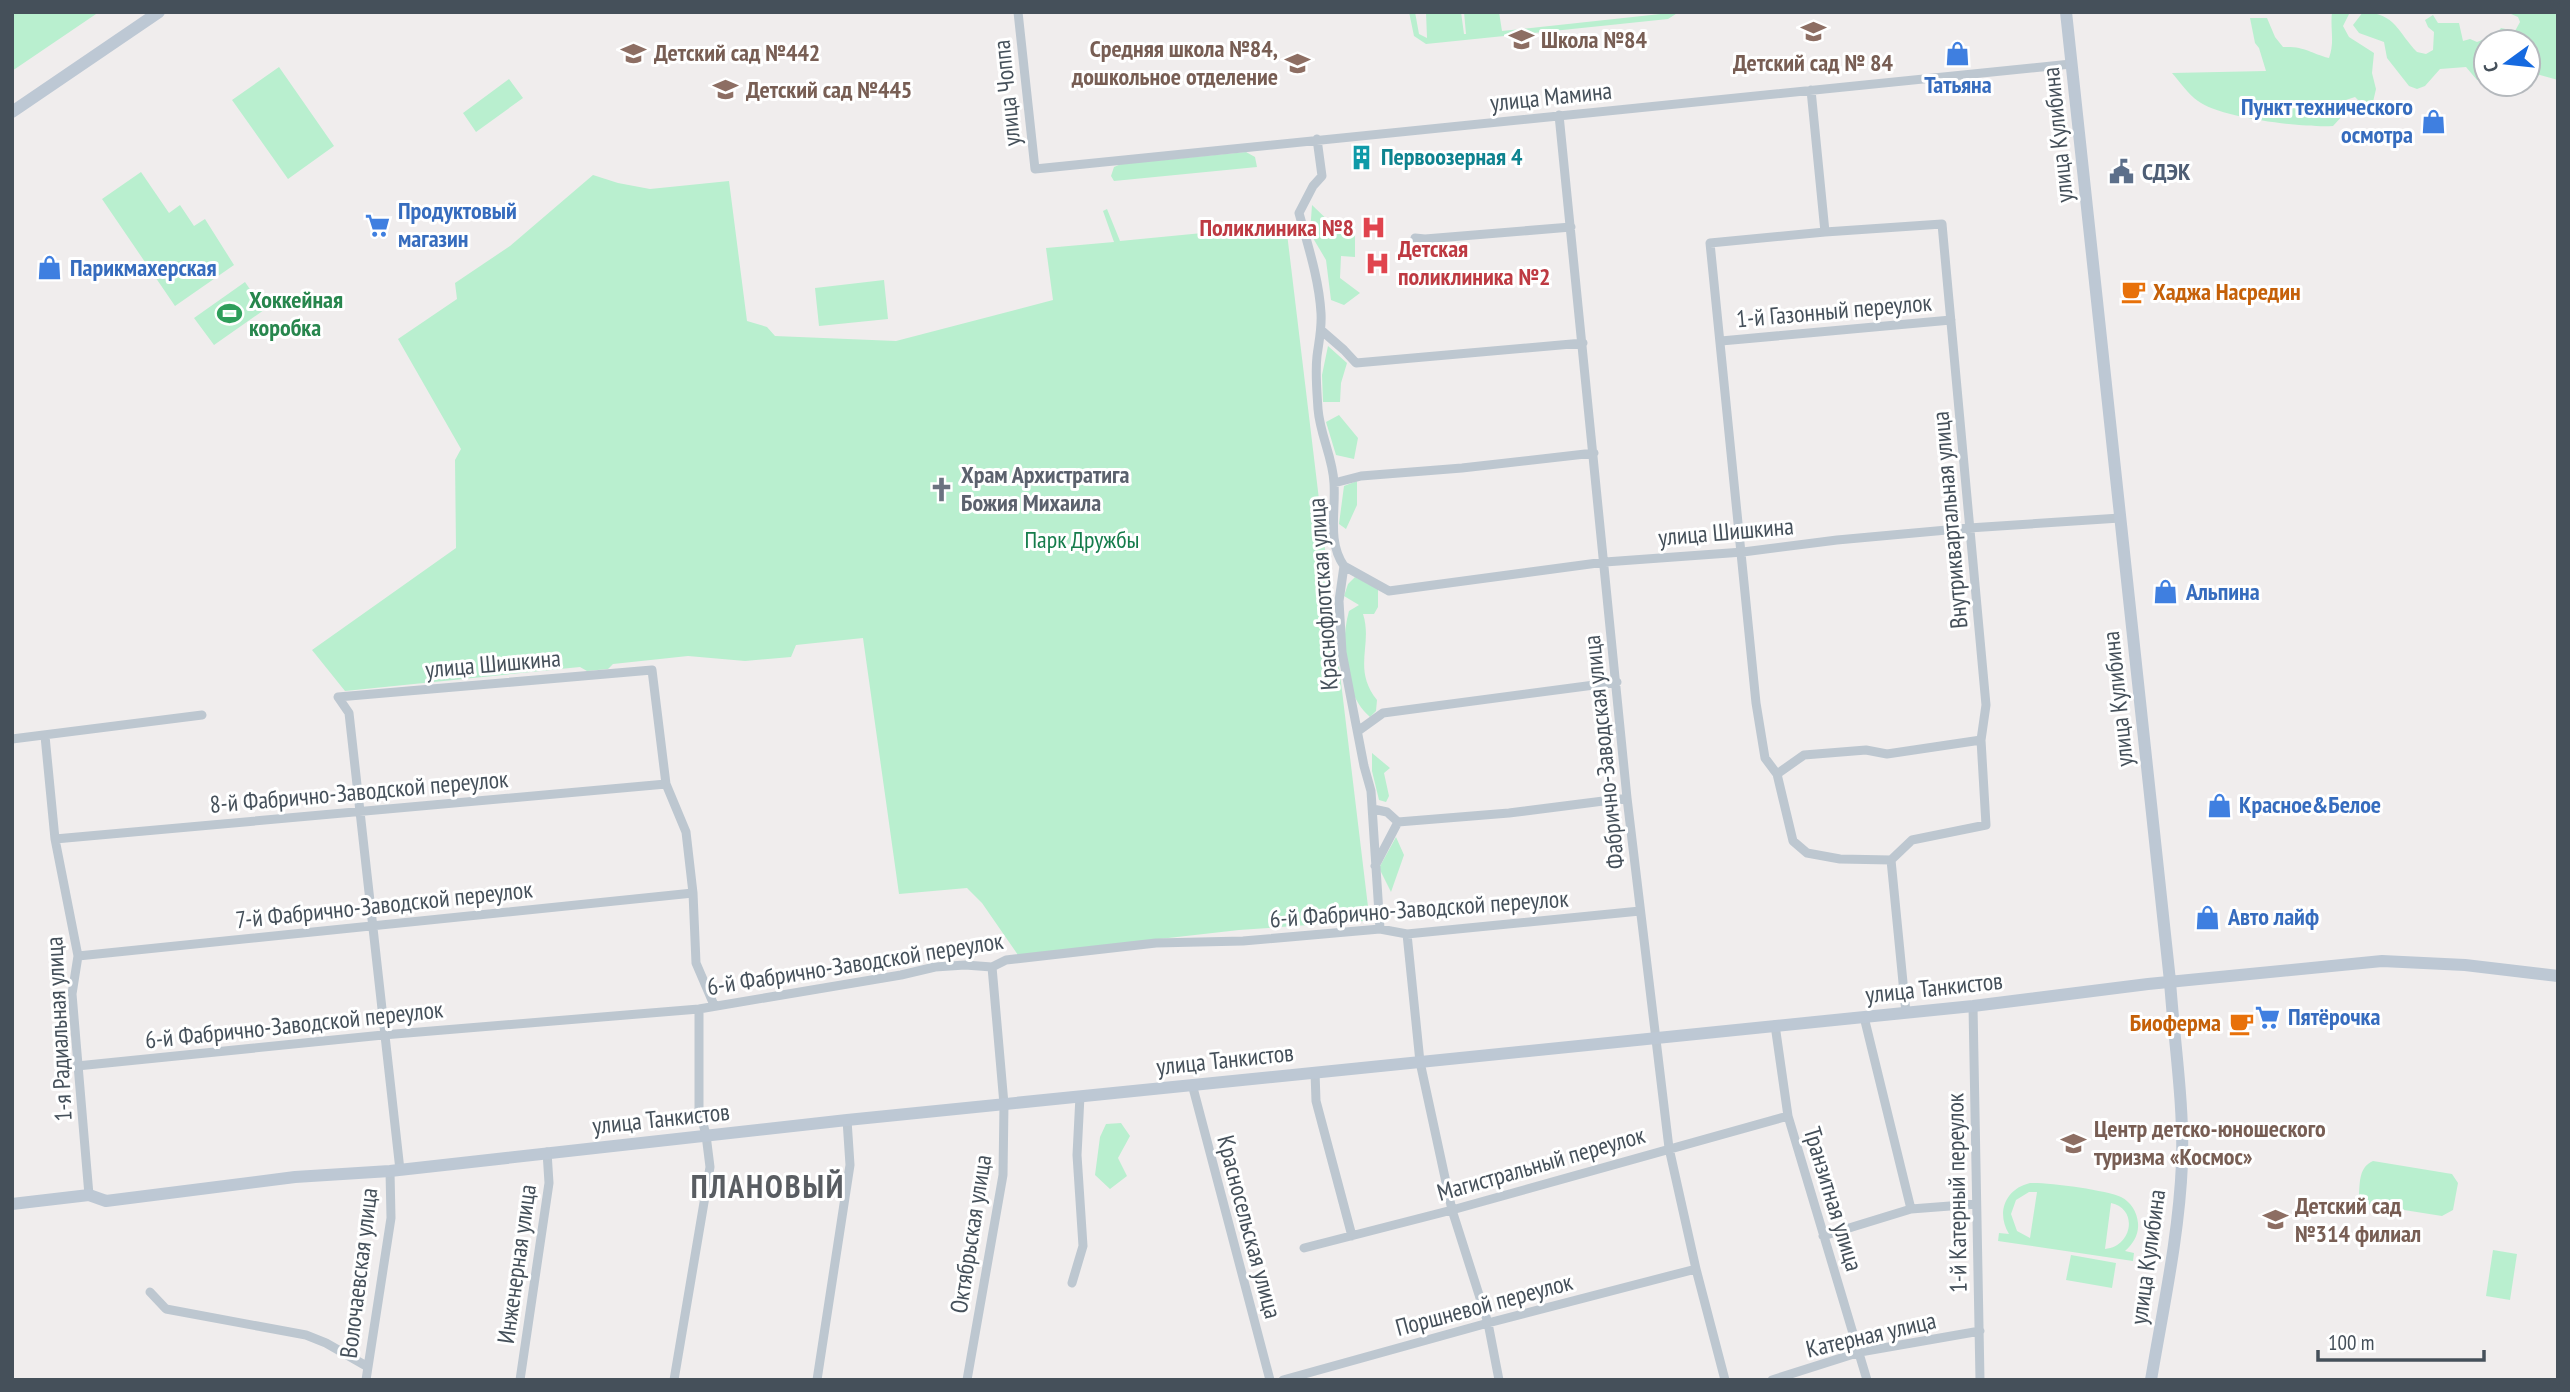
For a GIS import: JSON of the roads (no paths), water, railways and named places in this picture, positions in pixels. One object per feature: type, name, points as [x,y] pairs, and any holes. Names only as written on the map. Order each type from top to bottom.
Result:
[{"type":"street","points":[[12,112],[159,12]]},
{"type":"street","name":"улица Чоппа","points":[[1018,12],[1035,169]]},
{"type":"street","name":"улица Кулибина","points":[[2066,12],[2169,981],[2182,1161],[2175,1236],[2151,1380]]},
{"type":"street","name":"улица Мамина","points":[[1035,169],[2071,64]]},
{"type":"street","points":[[1811,90],[1825,232]]},
{"type":"street","name":"Фабрично-Заводская улица","points":[[1559,115],[1627,798],[1669,1148],[1696,1269],[1725,1380]]},
{"type":"street","name":"Краснофлотская улица","points":[[1317,139],[1322,176],[1313,186],[1299,213],[1317,283],[1321,330],[1317,370],[1318,408],[1334,483],[1334,545],[1337,557],[1344,566],[1339,601],[1342,652],[1373,809],[1374,866],[1380,929]]},
{"type":"street","name":"Внутриквартальная улица","points":[[1942,224],[1951,320],[1986,705],[1981,740],[1986,825],[1912,840],[1891,860],[1840,859],[1807,853],[1793,841],[1777,774],[1765,758],[1756,703],[1710,243],[1942,224]]},
{"type":"street","points":[[1415,238],[1571,227]]},
{"type":"street","name":"1-й Газонный переулок","points":[[1721,341],[1951,320]]},
{"type":"street","points":[[1321,330],[1356,363],[1583,343]]},
{"type":"street","points":[[1334,483],[1361,476],[1594,453]]},
{"type":"street","name":"улица Шишкина","points":[[1344,566],[1389,591],[1605,562],[1743,552],[1969,528],[2120,518]]},
{"type":"street","name":"улица Шишкина","points":[[338,697],[652,670],[666,784]]},
{"type":"street","points":[[1358,731],[1383,713],[1617,682]]},
{"type":"street","name":"Волочаевская улица","points":[[338,697],[349,713],[395,1170],[366,1380]]},
{"type":"street","points":[[12,739],[202,715]]},
{"type":"street","name":"1-я Радиальная улица","points":[[45,736],[55,839],[78,956],[72,994],[89,1195]]},
{"type":"street","points":[[1777,774],[1804,755],[1866,750],[1887,754],[1981,740]]},
{"type":"street","points":[[666,784],[686,832],[694,892],[696,963],[714,1005]]},
{"type":"street","name":"8-й Фабрично-Заводской переулок","points":[[55,839],[666,784]]},
{"type":"street","points":[[1373,809],[1387,812],[1398,822],[1510,813],[1627,798]]},
{"type":"street","points":[[1374,866],[1398,822]]},
{"type":"street","points":[[1891,860],[1906,1013]]},
{"type":"street","name":"7-й Фабрично-Заводской переулок","points":[[78,956],[694,892]]},
{"type":"street","name":"6-й Фабрично-Заводской переулок","points":[[77,1066],[383,1035],[699,1009],[935,967],[965,964],[992,967],[1006,960],[1156,943],[1243,941],[1380,929],[1407,934],[1640,911]]},
{"type":"street","points":[[1407,934],[1420,1062],[1452,1210],[1488,1323],[1499,1380]]},
{"type":"street","name":"улица Танкистов","points":[[12,1204],[89,1195],[106,1201],[241,1186],[295,1177],[395,1170],[847,1120],[1906,1013],[2169,981],[2382,961],[2465,965],[2558,976]]},
{"type":"street","name":"Октябрьская улица","points":[[967,1380],[1003,1175],[1004,1104],[992,967]]},
{"type":"street","name":"1-й Катерный переулок","points":[[1973,1006],[1980,1380]]},
{"type":"street","points":[[674,1380],[710,1167],[699,1108],[699,1009]]},
{"type":"street","points":[[1864,1017],[1911,1209]]},
{"type":"street","name":"Транзитная улица","points":[[1775,1025],[1788,1116],[1867,1380]]},
{"type":"street","name":"улица Танкистов","points":[[1315,1072],[1317,1101],[1352,1236]]},
{"type":"street","name":"Красносельская улица","points":[[1192,1084],[1270,1380]]},
{"type":"street","points":[[1072,1283],[1083,1246],[1077,1155],[1080,1096]]},
{"type":"street","name":"Магистральный переулок","points":[[1304,1248],[1452,1210],[1788,1116]]},
{"type":"street","points":[[817,1380],[850,1165],[847,1120]]},
{"type":"street","name":"Инженерная улица","points":[[520,1380],[550,1183],[547,1152]]},
{"type":"street","points":[[1823,1236],[1911,1209],[1976,1204]]},
{"type":"street","name":"Поршневой переулок","points":[[1283,1380],[1696,1269]]},
{"type":"street","points":[[150,1292],[166,1309],[306,1335],[368,1367]]},
{"type":"street","name":"Катерная улица","points":[[1772,1380],[1860,1352],[1980,1331]]},
{"type":"place","name":"Детский сад № 84","points":[[1813,32]]},
{"type":"place","name":"Школа №84","points":[[1521,40]]},
{"type":"place","name":"Детский сад №442","points":[[634,53]]},
{"type":"place","name":"Татьяна","points":[[1958,54]]},
{"type":"place","name":"Средняя школа №84, дошкольное отделение","points":[[1298,63]]},
{"type":"place","name":"Детский сад №445","points":[[726,90]]},
{"type":"place","name":"Пункт технического осмотра","points":[[2433,121]]},
{"type":"place","name":"Первоозерная 4","points":[[1361,157]]},
{"type":"place","name":"СДЭК","points":[[2122,172]]},
{"type":"place","name":"Продуктовый магазин","points":[[378,225]]},
{"type":"place","name":"Поликлиника №8","points":[[1374,228]]},
{"type":"place","name":"Детская поликлиника №2","points":[[1378,263]]},
{"type":"place","name":"Парикмахерская","points":[[50,268]]},
{"type":"place","name":"Хаджа Насредин","points":[[2133,292]]},
{"type":"place","name":"Хоккейная коробка","points":[[229,314]]},
{"type":"place","name":"Храм Архистратига Божия Михаила","points":[[941,489]]},
{"type":"place","name":"Альпина","points":[[2166,592]]},
{"type":"place","name":"Красное&Белое","points":[[2219,805]]},
{"type":"place","name":"Авто лайф","points":[[2208,917]]},
{"type":"place","name":"Пятёрочка","points":[[2268,1017]]},
{"type":"place","name":"Биоферма","points":[[2241,1023]]},
{"type":"place","name":"Центр детско-юношеского туризма «Космос»","points":[[2074,1143]]},
{"type":"place","name":"Детский сад №314 филиал","points":[[2275,1220]]},
{"type":"district","name":"ПЛАНОВЫЙ","points":[[768,1187]]},
{"type":"park label","name":"Парк Дружбы","points":[[1082,540]]}]
